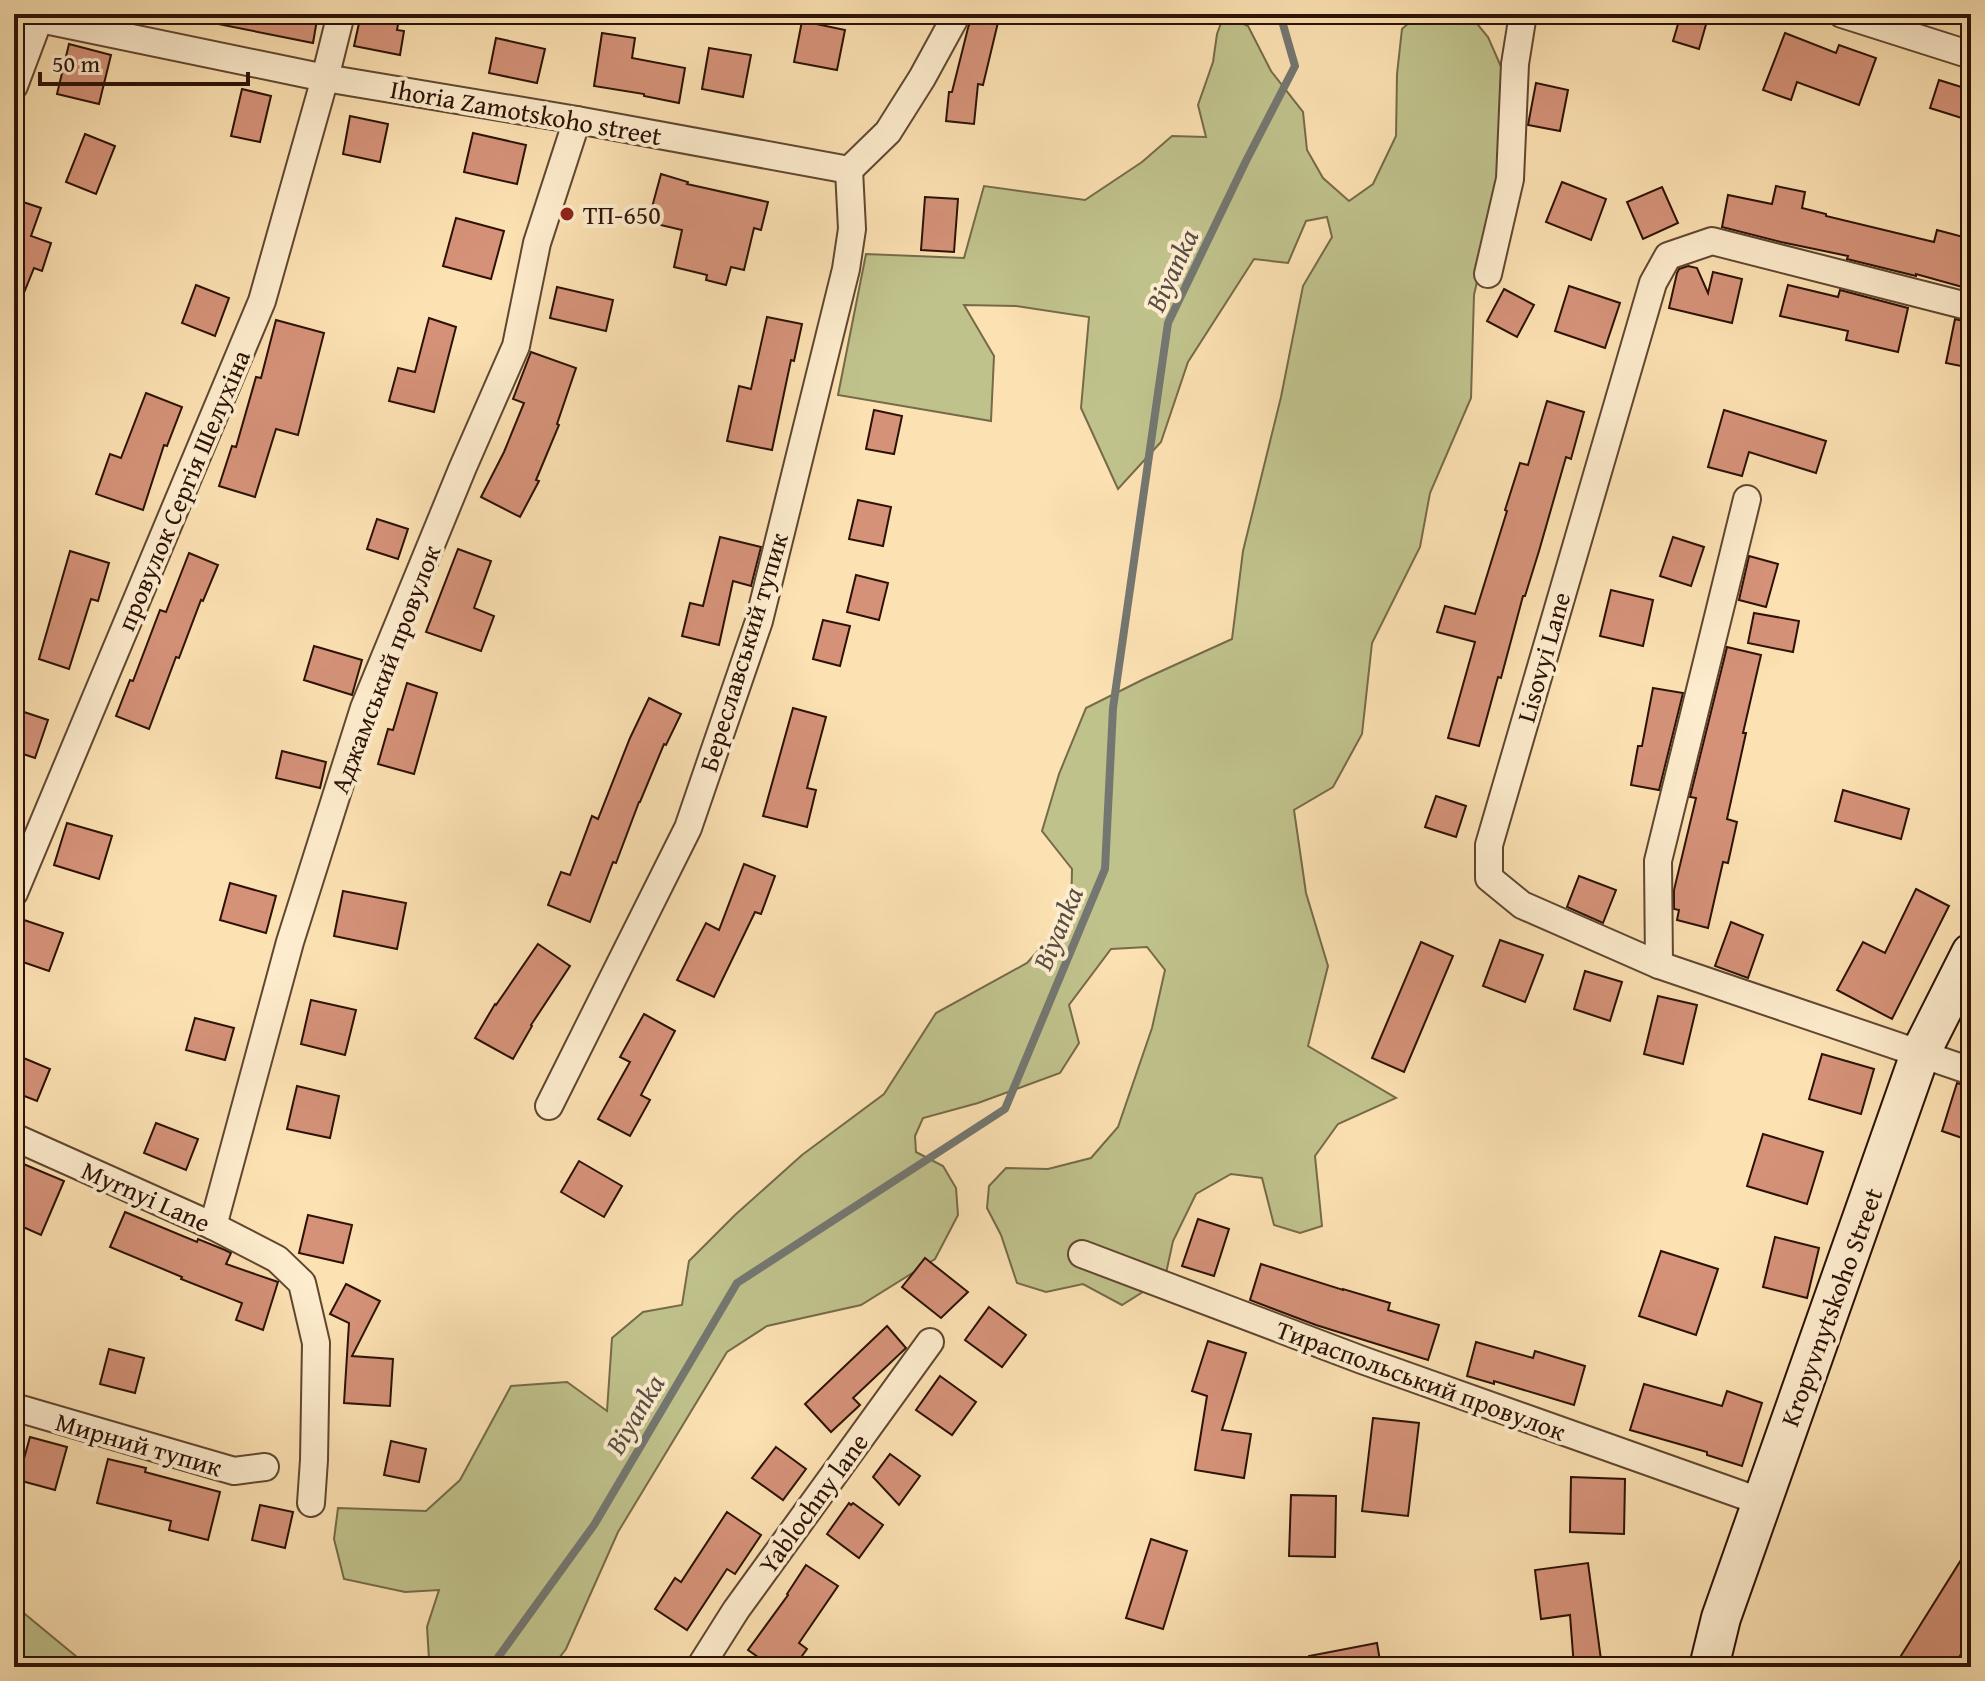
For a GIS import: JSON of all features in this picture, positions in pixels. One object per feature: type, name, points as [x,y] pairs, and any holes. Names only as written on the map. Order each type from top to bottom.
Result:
[{"type":"main road","name":"Kropyvnytskoho Street","points":[[1709,1667],[1721,1618],[1920,1054],[1971,953]]},
{"type":"street","points":[[325,78],[341,14]]},
{"type":"street","points":[[849,170],[888,132],[957,14]]},
{"type":"street","points":[[1488,274],[1510,179],[1515,64],[1523,14]]},
{"type":"street","points":[[1842,14],[1971,55]]},
{"type":"street","points":[[14,86],[32,16]]},
{"type":"street","name":"Ihoria Zamotskoho street","points":[[32,16],[325,78],[849,170]]},
{"type":"street","name":"провулок Сергія Шелухіна","points":[[14,893],[262,301],[325,78]]},
{"type":"street","name":"Аджамський провулок","points":[[213,1226],[290,942],[364,708],[516,346],[537,243],[577,120]]},
{"type":"street","name":"Береславський тупик","points":[[549,1106],[688,828],[759,621],[846,269],[852,229],[849,170]]},
{"type":"street","name":"Lisovyi Lane","points":[[1971,307],[1712,241],[1668,256],[1653,283],[1489,845],[1489,878],[1522,905],[1659,965],[1971,1071]]},
{"type":"street","points":[[1659,965],[1658,861],[1747,499]]},
{"type":"street","name":"Myrnyi Lane","points":[[14,1137],[213,1226],[277,1259],[302,1283],[316,1343],[311,1503]]},
{"type":"street","name":"Тираспольський провулок","points":[[1082,1254],[1362,1360],[1762,1502]]},
{"type":"street","name":"Yablochny lane","points":[[700,1667],[736,1610],[930,1342]]},
{"type":"street","name":"Мирний тупик","points":[[14,1407],[234,1471],[265,1467]]},
{"type":"green space","points":[[1419,14],[1469,14],[1488,37],[1506,78],[1503,168],[1474,295],[1471,398],[1430,493],[1420,547],[1372,643],[1362,734],[1333,787],[1294,810],[1306,893],[1328,966],[1308,1046],[1396,1098],[1338,1124],[1315,1156],[1322,1226],[1300,1233],[1274,1225],[1262,1178],[1231,1174],[1196,1194],[1173,1241],[1165,1278],[1122,1305],[1083,1284],[1046,1292],[1017,1283],[1001,1235],[987,1208],[989,1186],[1006,1168],[1048,1169],[1091,1158],[1118,1127],[1152,1028],[1165,970],[1147,947],[1111,949],[1069,1005],[1079,1043],[1060,1073],[978,1103],[923,1118],[915,1136],[916,1152],[943,1166],[956,1188],[958,1215],[935,1259],[861,1305],[767,1326],[727,1352],[618,1532],[566,1649],[552,1667],[424,1667],[429,1659],[427,1627],[439,1590],[405,1592],[344,1579],[334,1539],[338,1508],[426,1511],[460,1480],[511,1386],[567,1382],[607,1411],[612,1338],[643,1312],[682,1305],[689,1261],[802,1155],[884,1094],[936,1013],[1027,963],[1071,914],[1072,869],[1042,831],[1059,774],[1086,708],[1232,639],[1243,551],[1281,397],[1303,286],[1332,237],[1327,217],[1306,221],[1288,263],[1254,259],[1188,362],[1161,442],[1118,489],[1081,408],[1089,317],[1016,306],[964,305],[994,356],[991,421],[838,395],[866,254],[964,258],[984,186],[1085,200],[1142,162],[1172,136],[1206,137],[1198,105],[1213,62],[1217,34],[1224,15],[1248,26],[1271,71],[1303,112],[1307,150],[1323,178],[1349,201],[1373,184],[1396,136],[1397,74],[1402,29]]},
{"type":"green space","points":[[14,1605],[89,1667],[14,1667]]},
{"type":"building","points":[[219,14],[318,14],[313,43],[218,24]]},
{"type":"building","points":[[361,14],[400,14],[397,30],[404,31],[400,55],[354,46]]},
{"type":"building","points":[[973,14],[1000,14],[983,85],[978,84],[974,124],[946,121],[949,92],[952,92]]},
{"type":"building","points":[[1681,14],[1709,14],[1699,49],[1673,41]]},
{"type":"building","points":[[802,21],[845,30],[837,70],[794,62]]},
{"type":"building","points":[[602,33],[635,38],[632,58],[685,68],[679,103],[594,86]]},
{"type":"building","points":[[1785,33],[1836,53],[1839,45],[1876,58],[1859,105],[1797,82],[1791,100],[1763,90]]},
{"type":"building","points":[[496,38],[545,49],[537,83],[489,73]]},
{"type":"building","points":[[69,44],[111,55],[99,104],[57,94]]},
{"type":"building","points":[[709,48],[751,55],[743,97],[702,89]]},
{"type":"building","points":[[1939,80],[1971,90],[1971,121],[1930,108]]},
{"type":"building","points":[[1536,83],[1568,90],[1560,131],[1528,125]]},
{"type":"building","points":[[242,89],[271,96],[260,142],[231,136]]},
{"type":"building","points":[[350,116],[388,124],[380,162],[343,154]]},
{"type":"building","points":[[473,133],[526,145],[517,184],[464,172]]},
{"type":"building","points":[[85,134],[115,146],[96,194],[66,182]]},
{"type":"building","points":[[661,174],[687,184],[768,202],[761,230],[754,228],[744,270],[731,267],[726,285],[706,280],[707,275],[674,267],[682,230],[648,222]]},
{"type":"building","points":[[1562,182],[1606,199],[1591,240],[1546,222]]},
{"type":"building","points":[[1776,186],[1805,192],[1802,208],[1826,216],[1934,242],[1937,230],[1971,239],[1971,271],[1966,288],[1847,259],[1848,256],[1722,227],[1728,195],[1772,204]]},
{"type":"building","points":[[1662,187],[1678,223],[1643,239],[1627,202]]},
{"type":"building","points":[[925,197],[958,199],[954,252],[921,250]]},
{"type":"building","points":[[14,199],[41,208],[31,236],[51,243],[42,271],[34,268],[15,315]]},
{"type":"building","points":[[456,218],[504,231],[491,279],[443,266]]},
{"type":"building","points":[[1688,266],[1697,268],[1708,293],[1713,272],[1742,279],[1732,323],[1669,308],[1677,273]]},
{"type":"building","points":[[196,285],[229,298],[215,336],[182,323]]},
{"type":"building","points":[[1788,285],[1838,297],[1840,290],[1908,308],[1898,352],[1846,340],[1848,331],[1780,316]]},
{"type":"building","points":[[1569,286],[1620,303],[1605,348],[1555,331]]},
{"type":"building","points":[[557,287],[613,300],[606,331],[550,318]]},
{"type":"building","points":[[1504,289],[1534,305],[1517,337],[1487,321]]},
{"type":"building","points":[[767,317],[802,324],[772,450],[727,441],[739,386],[751,389]]},
{"type":"building","points":[[429,318],[456,327],[434,412],[389,401],[398,368],[415,372]]},
{"type":"building","points":[[1955,319],[1971,323],[1971,368],[1946,363]]},
{"type":"building","points":[[276,320],[324,333],[298,435],[276,429],[255,497],[219,486],[232,446],[236,447],[256,377],[261,378]]},
{"type":"building","points":[[531,352],[576,368],[559,425],[536,480],[539,481],[520,517],[481,497],[524,403],[513,399]]},
{"type":"building","points":[[146,393],[182,407],[167,446],[164,445],[143,510],[96,494],[110,454],[121,458]]},
{"type":"building","points":[[1547,401],[1584,412],[1571,459],[1566,457],[1479,746],[1448,738],[1475,642],[1437,632],[1445,606],[1475,614],[1520,463],[1528,465]]},
{"type":"building","points":[[874,410],[902,416],[894,454],[866,449]]},
{"type":"building","points":[[1724,410],[1826,441],[1816,473],[1749,452],[1742,476],[1708,467]]},
{"type":"building","points":[[858,500],[891,507],[883,546],[849,539]]},
{"type":"building","points":[[377,519],[408,529],[398,559],[367,549]]},
{"type":"building","points":[[720,537],[761,547],[751,586],[733,581],[719,645],[682,636],[690,603],[703,606]]},
{"type":"building","points":[[1673,537],[1704,547],[1691,586],[1660,576]]},
{"type":"building","points":[[458,549],[491,561],[474,608],[494,616],[481,651],[426,632]]},
{"type":"building","points":[[70,551],[109,563],[98,601],[91,599],[69,669],[39,659]]},
{"type":"building","points":[[189,553],[218,565],[179,658],[176,657],[149,729],[116,716],[160,610],[166,612]]},
{"type":"building","points":[[1749,556],[1778,564],[1766,607],[1739,600]]},
{"type":"building","points":[[856,575],[888,583],[879,620],[847,612]]},
{"type":"building","points":[[1611,590],[1653,600],[1643,646],[1600,636]]},
{"type":"building","points":[[1754,613],[1799,621],[1793,652],[1748,643]]},
{"type":"building","points":[[823,620],[850,626],[840,666],[813,659]]},
{"type":"building","points":[[314,646],[362,660],[352,695],[304,680]]},
{"type":"building","points":[[1727,647],[1761,655],[1727,819],[1737,822],[1728,863],[1723,862],[1708,928],[1677,920],[1679,910],[1674,909],[1674,890],[1696,798],[1690,797]]},
{"type":"building","points":[[407,683],[437,693],[414,774],[378,764],[388,729],[393,730]]},
{"type":"building","points":[[1653,688],[1683,693],[1659,790],[1631,785]]},
{"type":"building","points":[[649,698],[681,714],[664,744],[590,922],[548,905],[561,872],[570,875],[592,816],[598,819]]},
{"type":"building","points":[[793,708],[826,717],[807,788],[816,790],[807,827],[763,816]]},
{"type":"building","points":[[18,710],[48,720],[35,758],[14,751],[14,722]]},
{"type":"building","points":[[282,751],[326,762],[320,788],[276,778]]},
{"type":"building","points":[[1843,790],[1909,809],[1901,839],[1835,821]]},
{"type":"building","points":[[1436,796],[1466,806],[1456,837],[1425,827]]},
{"type":"building","points":[[67,823],[112,836],[99,879],[54,865]]},
{"type":"building","points":[[744,864],[775,876],[761,914],[755,912],[714,997],[677,980],[706,923],[719,930]]},
{"type":"building","points":[[1579,876],[1616,890],[1603,923],[1567,907]]},
{"type":"building","points":[[230,883],[276,896],[266,933],[220,920]]},
{"type":"building","points":[[1916,889],[1949,906],[1892,1019],[1837,990],[1863,942],[1885,953]]},
{"type":"building","points":[[343,891],[406,903],[397,949],[334,936]]},
{"type":"building","points":[[24,920],[63,933],[49,971],[14,959],[14,947]]},
{"type":"building","points":[[1731,922],[1763,935],[1748,978],[1715,966]]},
{"type":"building","points":[[1500,940],[1543,955],[1525,1002],[1483,986]]},
{"type":"building","points":[[1421,942],[1453,956],[1404,1072],[1372,1058]]},
{"type":"building","points":[[538,944],[570,966],[531,1025],[513,1059],[475,1038]]},
{"type":"building","points":[[1585,971],[1622,982],[1610,1021],[1574,1009]]},
{"type":"building","points":[[1658,996],[1697,1005],[1683,1064],[1644,1054]]},
{"type":"building","points":[[311,1000],[356,1010],[345,1055],[301,1044]]},
{"type":"building","points":[[644,1014],[675,1031],[641,1095],[650,1100],[630,1136],[598,1119],[630,1062],[620,1057]]},
{"type":"building","points":[[195,1018],[234,1028],[225,1060],[186,1050]]},
{"type":"building","points":[[14,1054],[50,1069],[37,1101],[14,1092]]},
{"type":"building","points":[[1822,1054],[1874,1069],[1861,1114],[1809,1099]]},
{"type":"building","points":[[1957,1083],[1971,1087],[1971,1141],[1942,1131]]},
{"type":"building","points":[[297,1086],[339,1096],[330,1138],[287,1129]]},
{"type":"building","points":[[156,1123],[198,1139],[186,1170],[144,1153]]},
{"type":"building","points":[[1763,1134],[1823,1152],[1807,1204],[1747,1186]]},
{"type":"building","points":[[14,1160],[64,1181],[41,1235],[14,1223]]},
{"type":"building","points":[[579,1161],[622,1186],[604,1217],[561,1192]]},
{"type":"building","points":[[125,1212],[197,1242],[198,1239],[225,1250],[231,1253],[226,1264],[278,1282],[263,1330],[236,1320],[242,1303],[110,1247]]},
{"type":"building","points":[[308,1215],[352,1225],[343,1263],[299,1253]]},
{"type":"building","points":[[1198,1219],[1229,1229],[1214,1276],[1182,1266]]},
{"type":"building","points":[[1775,1237],[1819,1248],[1807,1298],[1763,1287]]},
{"type":"building","points":[[1661,1251],[1718,1269],[1696,1335],[1639,1316]]},
{"type":"building","points":[[925,1258],[968,1292],[941,1318],[902,1287]]},
{"type":"building","points":[[1261,1264],[1390,1303],[1388,1310],[1439,1325],[1428,1360],[1316,1325],[1250,1300]]},
{"type":"building","points":[[346,1284],[380,1301],[352,1356],[393,1359],[390,1406],[344,1403],[349,1323],[330,1314]]},
{"type":"building","points":[[989,1307],[1026,1335],[1002,1367],[965,1340]]},
{"type":"building","points":[[887,1326],[906,1348],[853,1398],[860,1405],[831,1432],[805,1404]]},
{"type":"building","points":[[1208,1341],[1246,1353],[1222,1430],[1251,1434],[1244,1478],[1195,1470],[1207,1396],[1192,1391]]},
{"type":"building","points":[[1476,1342],[1533,1358],[1535,1351],[1585,1366],[1574,1405],[1467,1376]]},
{"type":"building","points":[[109,1349],[144,1358],[135,1393],[100,1384]]},
{"type":"building","points":[[940,1376],[976,1402],[952,1435],[916,1410]]},
{"type":"building","points":[[1644,1384],[1722,1406],[1727,1391],[1762,1403],[1742,1466],[1707,1455],[1707,1452],[1630,1430]]},
{"type":"building","points":[[1373,1418],[1419,1423],[1408,1516],[1362,1511]]},
{"type":"building","points":[[30,1437],[67,1447],[55,1490],[18,1480]]},
{"type":"building","points":[[391,1441],[426,1449],[419,1482],[384,1475]]},
{"type":"building","points":[[776,1447],[806,1469],[783,1500],[752,1478]]},
{"type":"building","points":[[890,1454],[920,1476],[899,1505],[873,1477]]},
{"type":"building","points":[[108,1459],[220,1492],[208,1540],[169,1530],[171,1521],[97,1503]]},
{"type":"building","points":[[1571,1477],[1625,1479],[1624,1534],[1570,1532]]},
{"type":"building","points":[[1291,1495],[1336,1496],[1335,1557],[1289,1556]]},
{"type":"building","points":[[849,1503],[883,1525],[859,1558],[827,1534]]},
{"type":"building","points":[[260,1505],[293,1512],[285,1548],[252,1540]]},
{"type":"building","points":[[727,1512],[761,1535],[735,1574],[727,1569],[687,1630],[655,1609],[675,1578],[681,1582]]},
{"type":"building","points":[[1151,1539],[1187,1551],[1163,1629],[1126,1618]]},
{"type":"building","points":[[1971,1544],[1971,1638],[1953,1667],[1894,1667]]},
{"type":"building","points":[[1588,1563],[1602,1667],[1574,1667],[1570,1615],[1541,1619],[1535,1570]]},
{"type":"building","points":[[806,1565],[838,1586],[799,1643],[807,1649],[794,1667],[772,1667],[748,1650]]},
{"type":"building","points":[[1377,1643],[1381,1667],[1310,1667],[1309,1656]]},
{"type":"waterway","name":"Biyanka","points":[[491,1667],[594,1525],[737,1283],[1005,1109],[1105,869],[1113,708],[1168,323],[1295,66],[1280,14]]},
{"type":"place","name":"ТП-650","points":[[567,214]]}]
